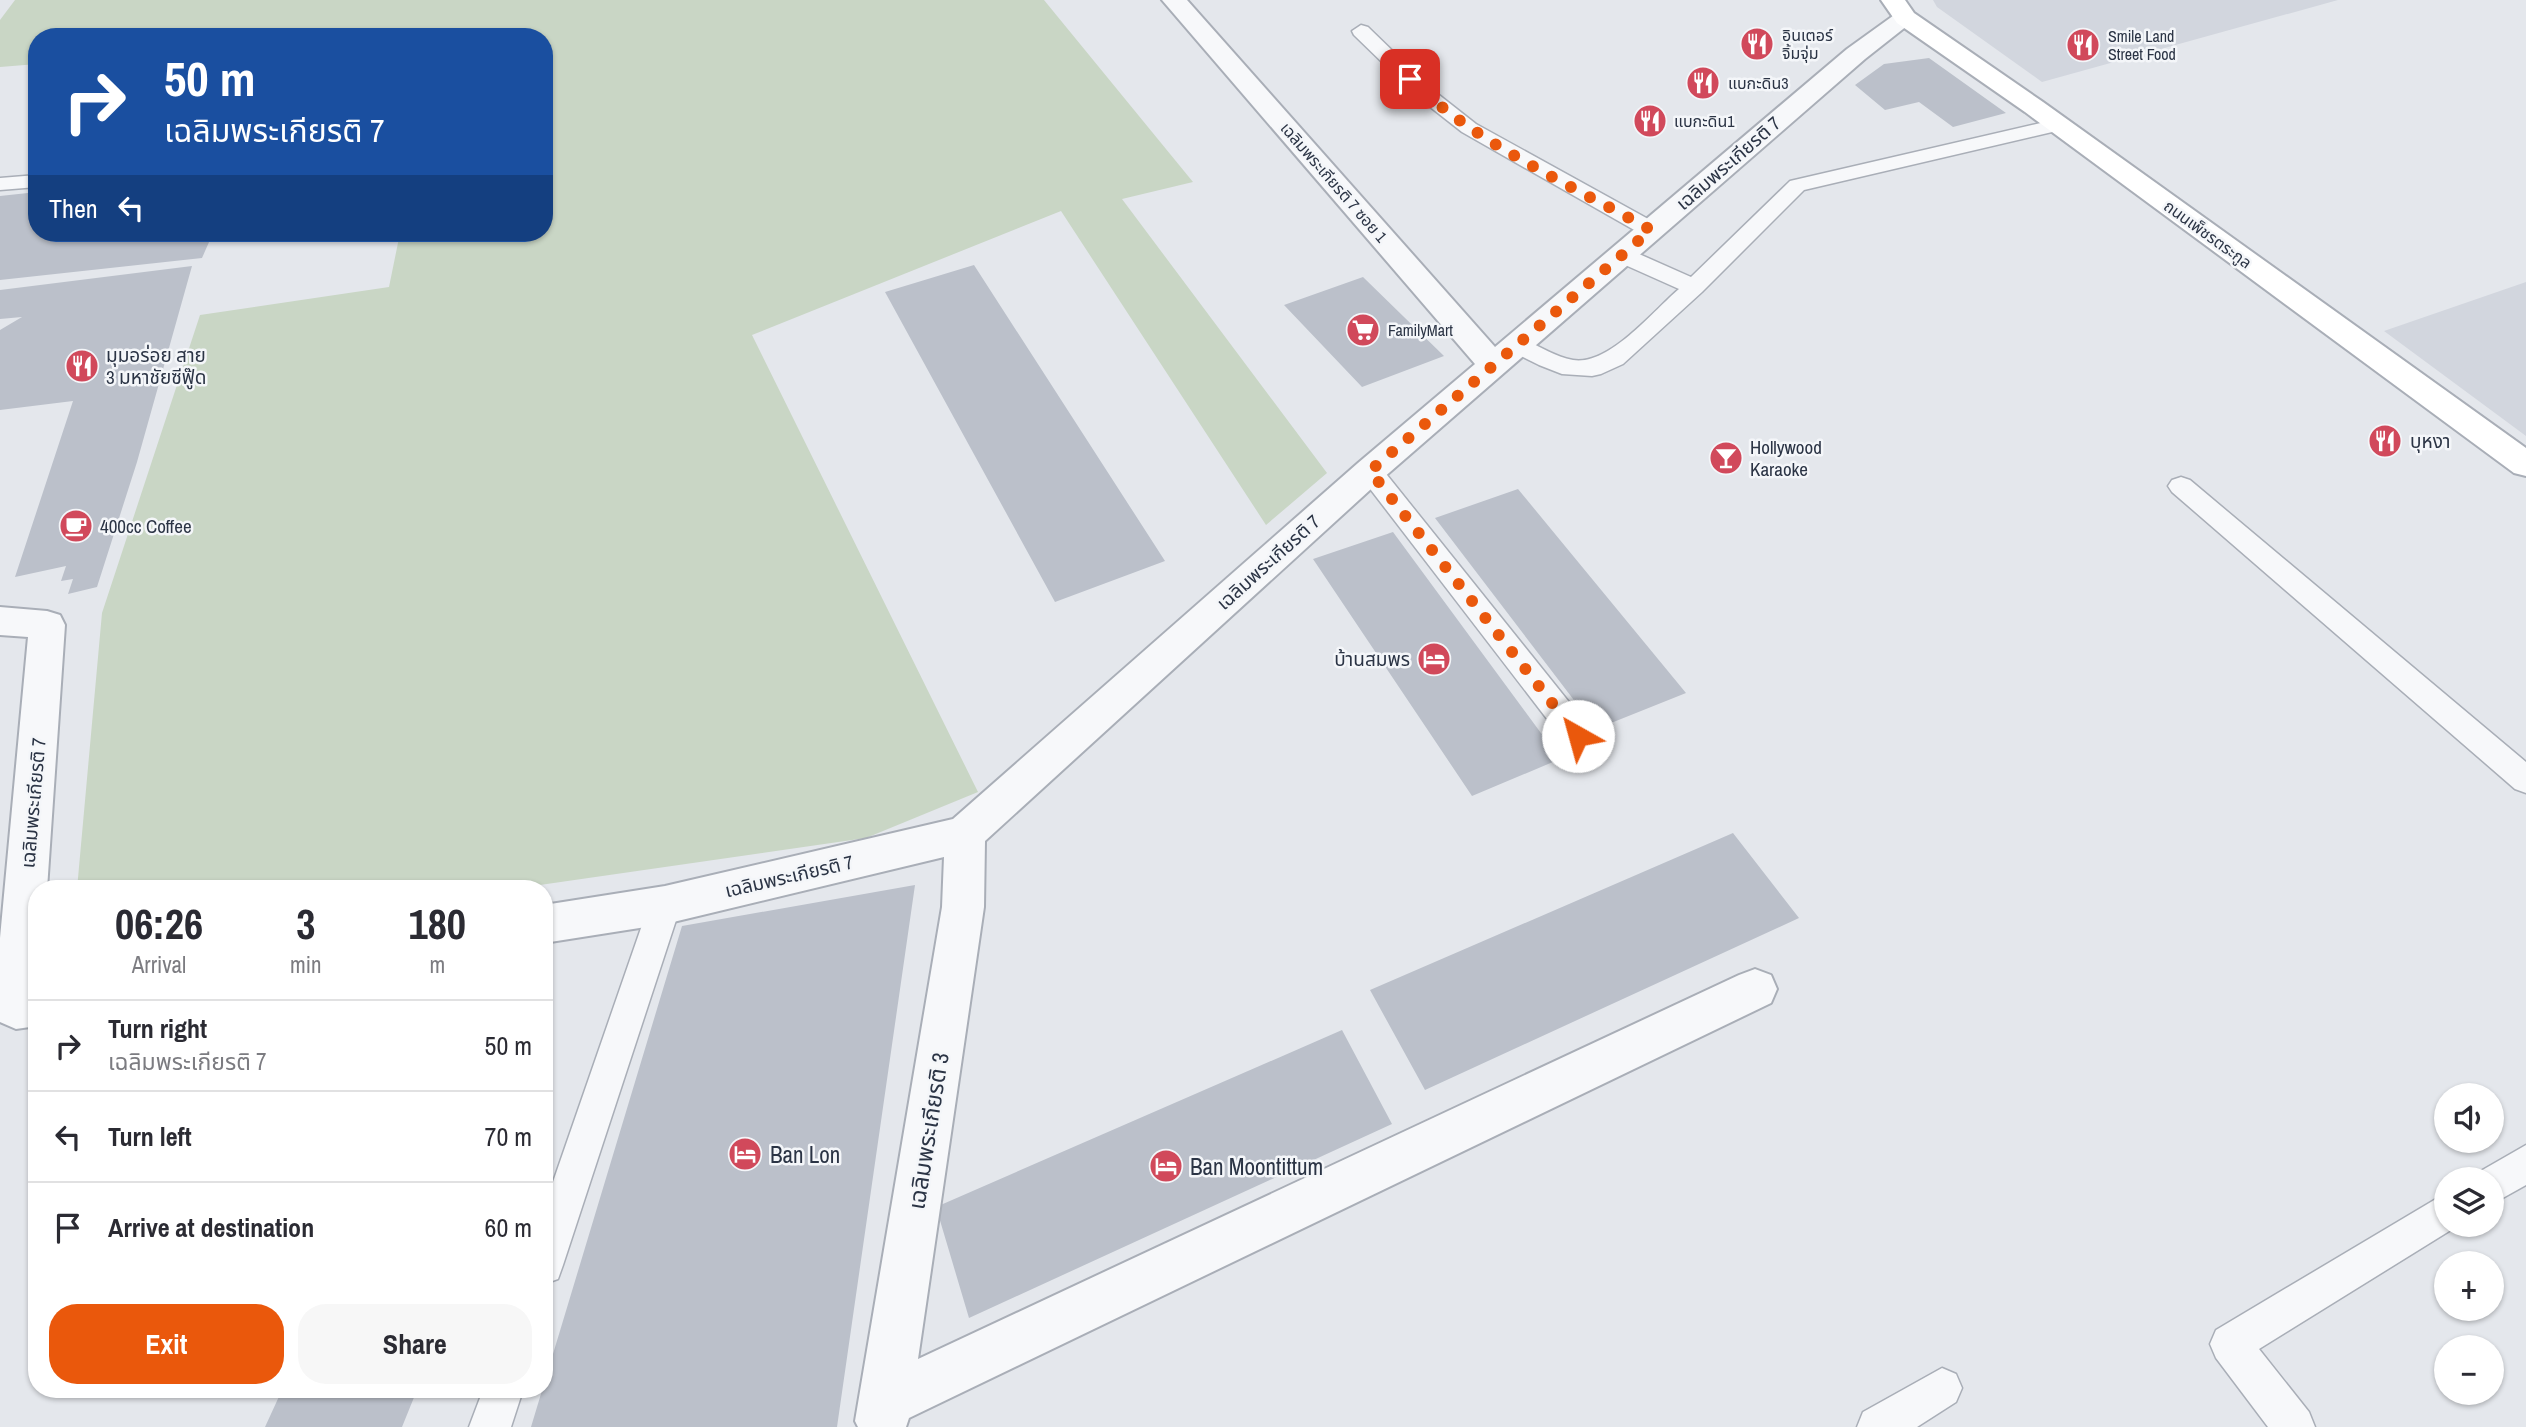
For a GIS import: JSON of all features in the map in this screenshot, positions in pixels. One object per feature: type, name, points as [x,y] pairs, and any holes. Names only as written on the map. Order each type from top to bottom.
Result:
[{"type":"street","name":"เฉลิมพระเกียรติ 7 ซอย 1","points":[[1174,0],[1505,355]]},
{"type":"street","name":"เฉลิมพระเกียรติ 7","points":[[553,923],[664,905],[965,834],[1370,471],[1856,54],[1899,9]]},
{"type":"street","name":"ถนนเพ็ชรตระกูล","points":[[1899,9],[2526,465]]},
{"type":"street","name":"เฉลิมพระเกียรติ 7","points":[[0,621],[47,625],[13,1014]]},
{"type":"street","name":"เฉลิมพระเกียรติ 3","points":[[883,1415],[963,907],[965,834]]},
{"type":"street","points":[[883,1415],[1755,989]]},
{"type":"lane","points":[[1361,31],[1427,95],[1469,128],[1651,230]]},
{"type":"lane","points":[[1505,355],[1547,360],[1571,368],[1592,369],[1615,359],[1695,287],[1797,185],[2058,125]]},
{"type":"lane","points":[[0,184],[28,182]]},
{"type":"lane","points":[[1622,255],[1695,287]]},
{"type":"lane","points":[[1370,471],[1578,736]]},
{"type":"lane","points":[[2180,486],[2526,780]]},
{"type":"lane","points":[[553,1238],[664,905]]},
{"type":"lane","points":[[2504,1178],[2526,1164]]},
{"type":"lane","points":[[2294,1427],[2230,1344],[2434,1219]]},
{"type":"lane","points":[[1878,1427],[1942,1388]]},
{"type":"lane","points":[[490,1427],[500,1398]]},
{"type":"shaded area","name":"Smile Land Street Food","points":[[1933,0],[2338,0],[2042,82],[1937,7]]},
{"type":"shaded area","points":[[2526,282],[2526,436],[2384,331]]},
{"type":"green space","points":[[15,0],[1044,0],[1193,182],[1122,199],[1327,473],[1266,525],[1061,211],[752,335],[978,792],[866,838],[553,883],[553,880],[78,880],[102,613],[200,315],[389,287],[398,242],[553,242],[553,28],[28,28],[28,65],[0,67],[0,20]]},
{"type":"building","points":[[1929,58],[2006,113],[1953,127],[1919,102],[1885,110],[1855,85],[1884,64]]},
{"type":"building","points":[[28,193],[28,242],[209,242],[202,258],[0,280],[0,196]]},
{"type":"building","points":[[974,265],[1165,561],[1055,602],[885,292]]},
{"type":"building","name":"มุมอร่อย สาย 3 มหาชัยซีฟู๊ด","points":[[192,266],[137,462],[97,587],[68,594],[73,579],[61,581],[66,566],[15,577],[73,401],[0,410],[0,330],[22,317],[0,319],[0,290]]},
{"type":"building","name":"FamilyMart","points":[[1363,277],[1444,356],[1362,387],[1284,305]]},
{"type":"building","points":[[1518,489],[1686,693],[1596,729],[1435,518]]},
{"type":"building","name":"บ้านสมพร","points":[[1393,532],[1560,759],[1472,796],[1313,559]]},
{"type":"building","points":[[1733,833],[1799,918],[1425,1090],[1370,990]]},
{"type":"building","name":"Ban Lon","points":[[915,885],[837,1427],[531,1427],[540,1398],[553,1398],[553,1354],[682,926]]},
{"type":"building","name":"Ban Moontittum","points":[[1342,1030],[1392,1124],[969,1318],[936,1207]]},
{"type":"building","points":[[278,1398],[414,1398],[402,1427],[265,1427]]},
{"type":"place","name":"อินเตอร์ จิ้มจุ่ม","points":[[1757,44]]},
{"type":"place","name":"Smile Land Street Food","points":[[2083,45]]},
{"type":"place","name":"แบกะดิน3","points":[[1703,83]]},
{"type":"place","name":"แบกะดิน1","points":[[1650,121]]},
{"type":"place","name":"FamilyMart","points":[[1363,330]]},
{"type":"place","name":"มุมอร่อย สาย 3 มหาชัยซีฟู๊ด","points":[[82,366]]},
{"type":"place","name":"บุหงา","points":[[2385,441]]},
{"type":"place","name":"Hollywood Karaoke","points":[[1726,458]]},
{"type":"place","name":"400cc Coffee","points":[[76,526]]},
{"type":"place","name":"บ้านสมพร","points":[[1434,659]]},
{"type":"place","name":"Ban Lon","points":[[745,1154]]},
{"type":"place","name":"Ban Moontittum","points":[[1166,1166]]},
{"type":"route","points":[[1410,79],[1444,110],[1469,128],[1651,230],[1370,471],[1578,736]]}]
